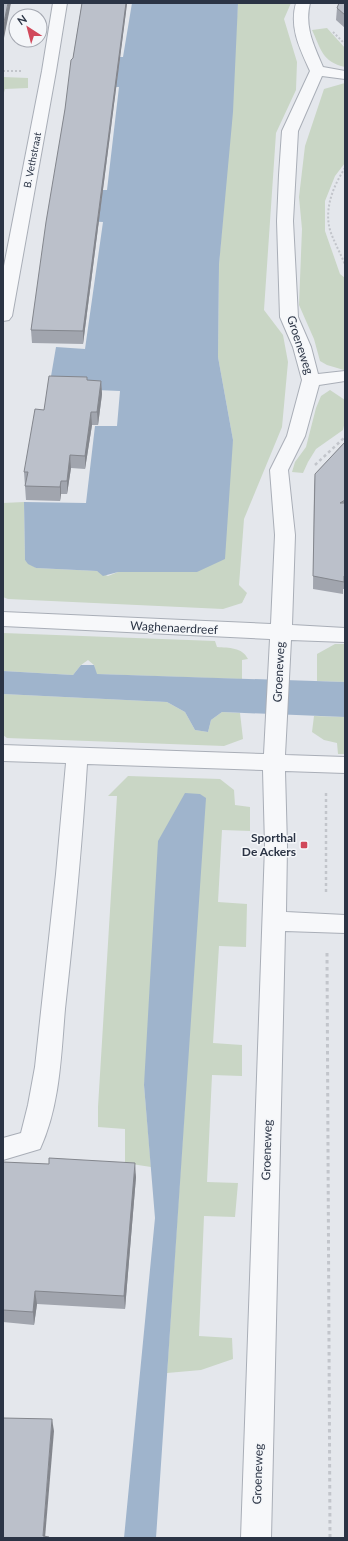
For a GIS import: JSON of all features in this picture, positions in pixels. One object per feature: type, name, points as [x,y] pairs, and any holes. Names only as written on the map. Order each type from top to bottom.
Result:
[{"type":"street","name":"B. Vethstraat","points":[[3,316],[49,72],[60,3]]},
{"type":"street","points":[[304,3],[300,12],[301,29],[317,71],[345,75]]},
{"type":"street","name":"Groeneweg","points":[[256,1538],[276,846],[274,751],[280,659],[285,535],[279,470],[296,436],[311,380],[302,346],[289,318],[285,220],[290,131],[317,71]]},
{"type":"street","points":[[311,380],[345,376]]},
{"type":"street","name":"Waghenaerdreef","points":[[3,619],[345,635]]},
{"type":"street","points":[[3,753],[77,756],[274,751],[335,764]]},
{"type":"street","points":[[3,1149],[31,1141],[37,1125],[47,1059],[72,833],[77,756]]},
{"type":"street","points":[[273,921],[336,924]]},
{"type":"path","points":[[345,168],[339,177],[329,202],[330,231],[345,265]]},
{"type":"path","points":[[330,1538],[336,924],[335,764]]},
{"type":"green space","points":[[238,3],[291,3],[284,19],[297,62],[296,90],[276,133],[264,310],[283,335],[288,362],[282,427],[244,519],[239,585],[247,593],[242,603],[223,609],[8,599],[3,597],[3,503],[24,502],[25,560],[36,568],[97,571],[108,576],[118,572],[197,572],[233,440],[218,357],[219,265]]},
{"type":"green space","points":[[327,28],[345,48],[345,67],[331,62],[320,49],[312,30]]},
{"type":"green space","points":[[3,77],[28,78],[28,88],[5,89],[3,96]]},
{"type":"green space","points":[[345,83],[345,163],[335,176],[325,201],[325,231],[340,274],[345,278],[344,370],[327,365],[320,361],[314,339],[299,305],[302,229],[299,197],[305,146],[324,89]]},
{"type":"green space","points":[[330,390],[345,400],[345,421],[343,430],[316,449],[303,473],[292,472],[295,462],[306,447],[316,408],[321,396]]},
{"type":"green space","points":[[3,633],[215,641],[217,647],[239,650],[248,659],[242,660],[242,679],[96,674],[94,665],[88,660],[81,665],[73,675],[3,671]]},
{"type":"green space","points":[[335,644],[345,644],[345,682],[317,681],[317,654]]},
{"type":"green space","points":[[3,694],[167,702],[185,712],[195,730],[208,732],[211,720],[222,712],[240,713],[243,739],[224,746],[7,738],[3,735]]},
{"type":"green space","points":[[314,716],[345,717],[345,754],[338,754],[337,743],[324,740],[312,732]]},
{"type":"green space","points":[[128,776],[220,779],[234,790],[235,805],[250,807],[250,831],[222,830],[218,902],[247,904],[246,947],[219,946],[213,1043],[242,1045],[242,1076],[212,1075],[207,1182],[238,1183],[235,1217],[204,1216],[199,1336],[232,1338],[233,1359],[201,1370],[167,1373],[205,798],[199,794],[144,1085],[151,1167],[125,1163],[125,1129],[98,1127],[98,1107],[117,796],[108,796]]},
{"type":"water","points":[[132,3],[238,3],[233,112],[219,265],[218,357],[233,440],[225,559],[197,572],[118,572],[103,576],[97,571],[36,568],[28,564],[25,560],[24,502],[86,503],[95,426],[117,426],[120,391],[49,388],[56,347],[85,349],[103,222],[64,220],[70,190],[107,190],[119,87],[89,86],[91,56],[123,57]]},
{"type":"water","points":[[81,665],[94,665],[97,674],[345,682],[345,717],[222,712],[211,720],[208,732],[195,730],[185,712],[167,702],[3,694],[3,671],[73,675]]},
{"type":"water","points":[[185,793],[200,794],[206,798],[156,1538],[124,1538],[155,1218],[144,1085],[158,841]]},
{"type":"building","points":[[3,3],[8,3],[3,27]]},
{"type":"building","points":[[82,3],[126,3],[83,331],[31,330],[46,222],[65,109],[71,60],[73,58]]},
{"type":"building","points":[[339,3],[345,3],[345,15],[337,8]]},
{"type":"building","points":[[49,376],[87,377],[87,380],[101,381],[97,412],[91,412],[85,456],[70,455],[67,481],[61,481],[60,487],[25,486],[28,472],[24,472],[35,409],[44,410]]},
{"type":"building","points":[[345,442],[345,500],[340,503],[345,503],[344,582],[313,576],[315,474]]},
{"type":"building","points":[[49,1158],[135,1163],[124,1296],[35,1291],[33,1312],[3,1310],[3,1162],[49,1164]]},
{"type":"building","points":[[3,1418],[52,1419],[43,1536],[49,1538],[3,1538]]},
{"type":"place","name":"Sporthal De Ackers","points":[[304,845]]}]
